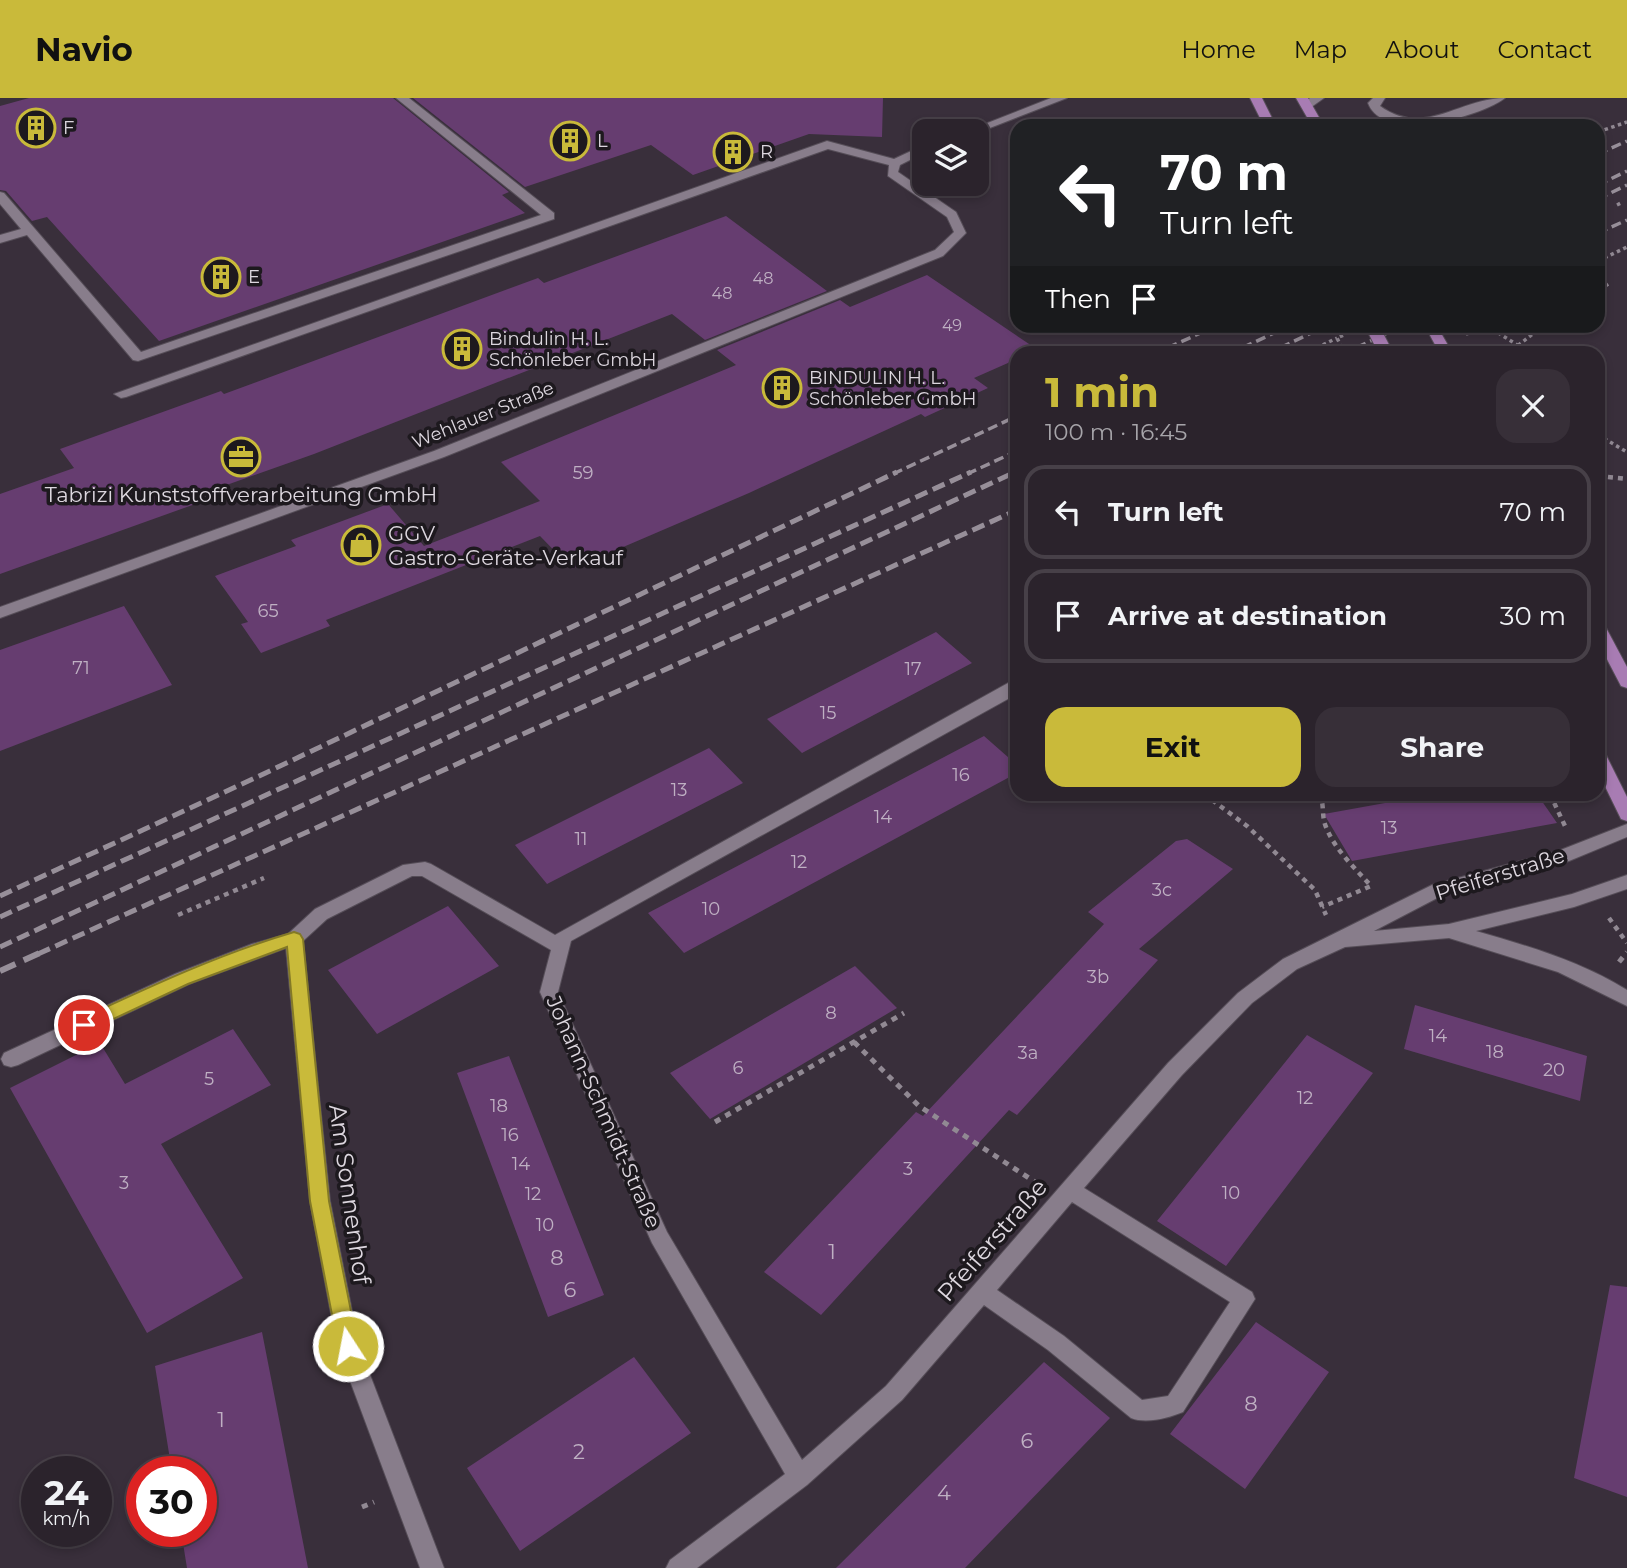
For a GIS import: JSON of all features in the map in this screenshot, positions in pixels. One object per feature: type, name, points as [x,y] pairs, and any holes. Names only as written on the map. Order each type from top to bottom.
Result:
[{"type":"main road","points":[[1256,98],[1266,119]]},
{"type":"main road","points":[[1304,102],[1314,119]]},
{"type":"main road","points":[[1605,641],[1627,682]]},
{"type":"main road","points":[[1605,769],[1627,815]]},
{"type":"street","points":[[0,195],[138,357],[550,216],[402,98]]},
{"type":"street","points":[[989,125],[1061,98]]},
{"type":"street","points":[[1304,102],[1318,98]]},
{"type":"street","points":[[1379,98],[1374,103],[1380,112],[1401,119]]},
{"type":"street","points":[[1440,119],[1499,98]]},
{"type":"street","points":[[1410,119],[1426,116]]},
{"type":"street","points":[[121,394],[827,145],[895,163],[912,155]]},
{"type":"street","name":"Wehlauer Straße","points":[[0,613],[439,454],[939,253],[960,233],[952,215],[892,173],[895,163]]},
{"type":"street","points":[[0,239],[30,230]]},
{"type":"street","points":[[11,1059],[182,979],[259,949],[294,939],[321,914],[409,870],[425,869],[561,947],[563,937],[1010,691]]},
{"type":"street","name":"Pfeiferstraße","points":[[678,1568],[799,1477],[894,1393],[1175,1069],[1245,998],[1290,964],[1438,890],[1563,856],[1627,830]]},
{"type":"street","name":"Pfeiferstraße","points":[[1338,942],[1449,931],[1574,900],[1627,882]]},
{"type":"street","points":[[1449,931],[1511,947],[1575,971],[1627,999]]},
{"type":"street","name":"Am Sonnenhof","points":[[294,939],[320,1201],[348,1346],[432,1568]]},
{"type":"street","name":"Johann-Schmidt-Straße","points":[[561,947],[549,992],[554,1004],[659,1237],[799,1477]]},
{"type":"street","points":[[982,1292],[1056,1343],[1139,1411],[1175,1405],[1244,1299],[1066,1195]]},
{"type":"path","points":[[1605,130],[1627,122]]},
{"type":"path","points":[[1617,205],[1622,202]]},
{"type":"path","points":[[1605,258],[1627,247]]},
{"type":"path","points":[[1320,346],[1348,333]]},
{"type":"path","points":[[1466,334],[1471,333]]},
{"type":"path","points":[[1498,333],[1517,345],[1533,333]]},
{"type":"path","points":[[1337,338],[1341,346]]},
{"type":"path","points":[[1605,439],[1627,452]]},
{"type":"path","points":[[1605,477],[1627,479]]},
{"type":"path","points":[[1213,801],[1247,826],[1315,890],[1338,942]]},
{"type":"path","points":[[1322,801],[1319,812],[1336,846],[1371,886],[1322,907]]},
{"type":"path","points":[[1554,801],[1566,826]]},
{"type":"path","points":[[178,915],[264,878]]},
{"type":"path","points":[[1607,915],[1627,943]]},
{"type":"path","points":[[715,1122],[904,1013]]},
{"type":"path","points":[[854,1042],[919,1106],[1066,1195]]},
{"type":"building","name":"E","points":[[29,98],[393,98],[509,192],[502,195],[525,213],[159,341],[47,217],[32,221],[6,191],[0,190],[0,106]]},
{"type":"building","name":"L","points":[[413,98],[883,98],[882,137],[809,134],[693,175],[651,145],[525,187]]},
{"type":"building","points":[[726,216],[827,291],[705,340],[672,314],[314,454],[193,497],[198,503],[0,574],[0,494],[74,468],[60,449],[221,391],[224,394],[538,278],[544,283]]},
{"type":"building","points":[[927,275],[1032,346],[1010,346],[1010,362],[974,378],[988,388],[925,417],[921,414],[749,493],[572,569],[540,536],[326,620],[330,626],[261,653],[241,624],[248,622],[215,576],[296,546],[291,540],[388,504],[424,546],[540,501],[501,462],[736,365],[717,350],[840,300],[850,307]]},
{"type":"building","points":[[124,606],[172,685],[0,751],[0,650]]},
{"type":"building","points":[[936,632],[972,663],[802,753],[767,719]]},
{"type":"building","points":[[984,736],[1010,759],[1010,777],[684,953],[648,913]]},
{"type":"building","points":[[709,748],[743,783],[547,884],[515,845]]},
{"type":"building","points":[[1396,801],[1542,801],[1557,823],[1352,861],[1324,814]]},
{"type":"building","points":[[1187,839],[1233,869],[1139,949],[1158,960],[1017,1115],[1009,1110],[821,1315],[764,1272],[916,1112],[923,1116],[1104,924],[1088,912],[1176,841]]},
{"type":"building","points":[[448,906],[499,966],[377,1034],[328,970]]},
{"type":"building","points":[[855,966],[897,1008],[710,1119],[670,1073]]},
{"type":"building","points":[[1415,1005],[1587,1056],[1580,1101],[1404,1049]]},
{"type":"building","points":[[233,1029],[271,1085],[161,1144],[243,1278],[147,1333],[10,1088],[100,1043],[125,1084]]},
{"type":"building","points":[[1307,1035],[1373,1073],[1226,1266],[1157,1221]]},
{"type":"building","points":[[509,1056],[604,1295],[548,1317],[457,1073]]},
{"type":"building","points":[[1610,1285],[1627,1287],[1627,1497],[1574,1478]]},
{"type":"building","points":[[1256,1322],[1329,1372],[1245,1489],[1170,1434]]},
{"type":"building","points":[[262,1332],[308,1568],[187,1568],[184,1547],[217,1547],[217,1456],[169,1456],[155,1366]]},
{"type":"building","points":[[634,1357],[691,1433],[520,1551],[467,1468]]},
{"type":"building","points":[[1044,1362],[1110,1418],[965,1568],[836,1568]]},
{"type":"railway","points":[[1605,151],[1627,141]]},
{"type":"railway","points":[[1605,182],[1627,171]]},
{"type":"railway","points":[[1605,196],[1627,185]]},
{"type":"railway","points":[[1605,230],[1627,220]]},
{"type":"railway","points":[[1172,346],[1200,333]]},
{"type":"railway","points":[[1246,346],[1274,333]]},
{"type":"railway","points":[[1284,346],[1311,333]]},
{"type":"railway","points":[[1360,346],[1387,333]]},
{"type":"railway","points":[[893,474],[1010,419]]},
{"type":"railway","points":[[967,474],[1010,454]]},
{"type":"railway","points":[[0,896],[255,778],[897,472]]},
{"type":"railway","points":[[0,917],[971,472]]},
{"type":"railway","points":[[0,947],[1010,474]]},
{"type":"railway","points":[[38,954],[1010,513]]},
{"type":"railway","points":[[0,971],[42,952]]},
{"type":"place","name":"F","points":[[36,128]]},
{"type":"place","name":"L","points":[[570,141]]},
{"type":"place","name":"R","points":[[733,152]]},
{"type":"place","name":"E","points":[[221,277]]},
{"type":"place","name":"Bindulin H. L. Schönleber GmbH","points":[[462,349]]},
{"type":"place","name":"BINDULIN H. L. Schönleber GmbH","points":[[782,388]]},
{"type":"place","name":"Tabrizi Kunststoffverarbeitung GmbH","points":[[241,457]]},
{"type":"place","name":"GGV Gastro-Geräte-Verkauf","points":[[361,545]]},
{"type":"route","points":[[84,1025],[182,979],[259,949],[294,939],[320,1201],[348,1346]]}]
